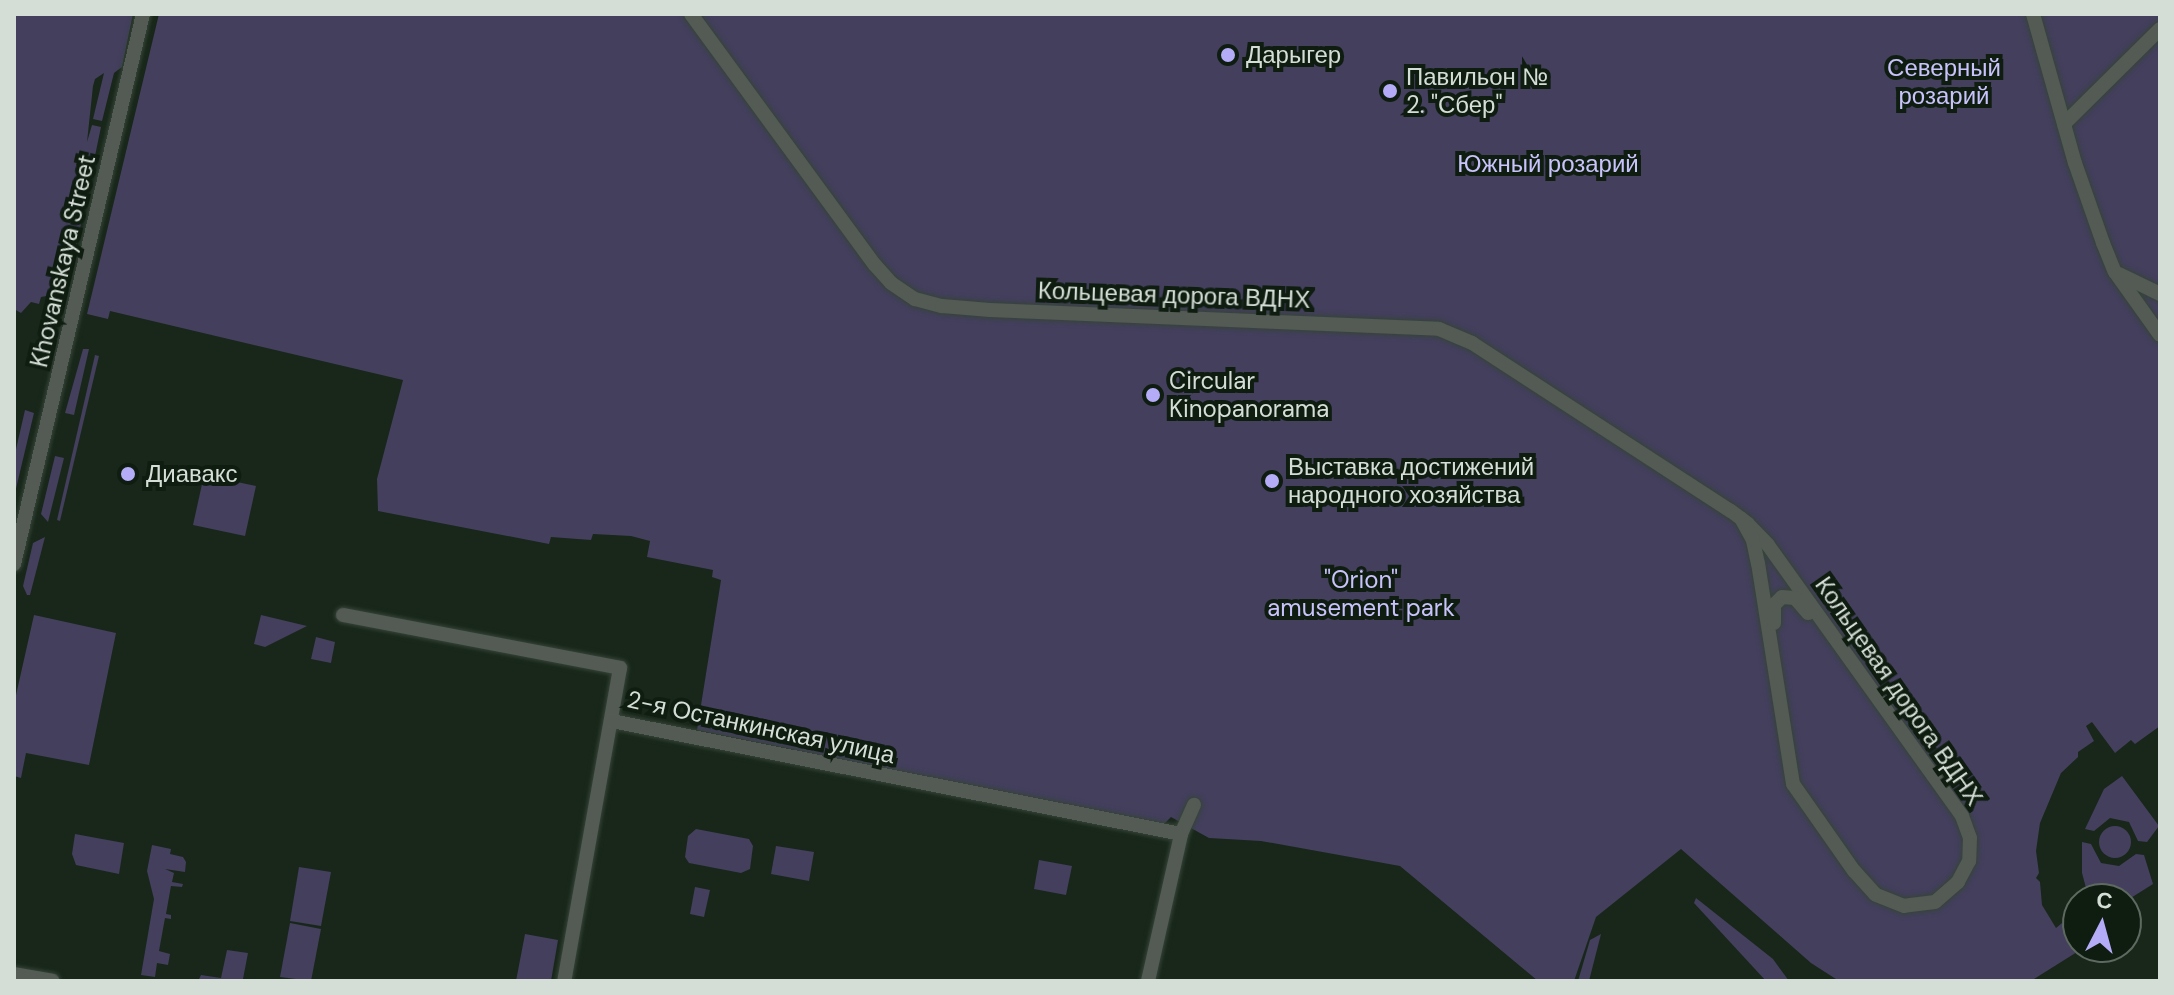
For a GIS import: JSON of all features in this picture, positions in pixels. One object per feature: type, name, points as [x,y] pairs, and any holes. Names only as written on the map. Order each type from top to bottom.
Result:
[{"type":"street","name":"Khovanskaya Street","points":[[14,564],[143,14]]},
{"type":"street","name":"Кольцевая дорога ВДНХ","points":[[691,14],[875,265],[891,283],[915,299],[942,306],[990,310],[1439,329],[1472,343],[1741,518],[1768,545],[1828,625],[1833,638],[1967,825],[1970,850],[1964,873],[1952,890],[1935,902],[1904,906],[1875,894],[1800,797],[1791,776],[1756,552],[1741,518]]},
{"type":"street","points":[[2033,14],[2064,124],[2115,272],[2157,331]]},
{"type":"street","points":[[2064,124],[2160,29]]},
{"type":"street","points":[[2115,272],[2160,294]]},
{"type":"street","points":[[2157,331],[2154,315],[2160,306]]},
{"type":"street","points":[[1776,667],[1778,653],[1773,611],[1782,597],[1800,602],[1833,638]]},
{"type":"street","name":"2-я Останкинская улица","points":[[343,615],[620,668],[612,721],[1181,834]]},
{"type":"street","points":[[564,981],[612,721]]},
{"type":"street","points":[[1148,981],[1181,834],[1194,805]]},
{"type":"street","points":[[14,974],[52,981]]},
{"type":"green space","points":[[14,14],[133,14],[122,67],[114,73],[102,121],[93,119],[104,73],[95,79],[93,86],[87,142],[92,125],[101,127],[68,287],[62,293],[46,353],[40,348],[52,295],[41,297],[39,304],[31,302],[21,313],[14,309]]},
{"type":"green space","name":"Выставка достижений народного хозяйства","points":[[159,14],[2160,14],[2160,726],[2135,744],[2131,740],[2115,753],[2092,722],[2086,726],[2094,741],[2078,752],[2078,757],[2061,773],[2040,823],[2036,851],[2039,873],[2036,878],[2040,882],[2042,905],[2056,928],[2062,923],[2062,961],[2031,981],[1839,981],[1811,963],[1681,849],[1596,917],[1574,981],[1538,981],[1400,866],[1261,841],[1209,838],[1171,817],[1163,825],[697,730],[721,580],[712,577],[713,570],[647,557],[650,541],[631,536],[593,534],[591,540],[551,537],[549,544],[378,511],[377,479],[403,380],[110,311],[108,319],[87,314]]},
{"type":"green space","points":[[83,349],[89,349],[74,415],[65,413]]},
{"type":"green space","points":[[95,355],[99,356],[60,521],[57,520]]},
{"type":"green space","points":[[25,410],[34,413],[14,497],[14,458]]},
{"type":"green space","points":[[55,456],[64,458],[48,522],[41,514]]},
{"type":"green space","points":[[204,475],[256,486],[245,536],[193,525]]},
{"type":"green space","points":[[45,537],[30,595],[27,595],[23,586],[33,543]]},
{"type":"green space","points":[[34,615],[116,633],[89,765],[26,753],[21,778],[14,776],[14,704]]},
{"type":"green space","points":[[261,615],[307,626],[265,647],[254,644]]},
{"type":"green space","points":[[316,637],[335,642],[331,663],[311,659]]},
{"type":"green space","points":[[2122,776],[2159,826],[2147,842],[2138,841],[2129,822],[2110,818],[2094,831],[2085,829],[2104,789]]},
{"type":"green space","points":[[2115,826],[2126,831],[2131,842],[2126,853],[2115,858],[2104,853],[2099,842],[2104,831]]},
{"type":"green space","points":[[696,829],[749,839],[753,846],[750,869],[741,873],[689,863],[685,857],[688,836]]},
{"type":"green space","points":[[75,834],[124,843],[119,874],[76,865],[72,854]]},
{"type":"green space","points":[[2082,842],[2091,844],[2101,863],[2119,866],[2136,854],[2144,855],[2153,884],[2142,891],[2142,883],[2085,883]]},
{"type":"green space","points":[[152,845],[171,849],[170,854],[183,857],[186,862],[185,872],[165,869],[174,873],[172,882],[183,884],[182,887],[171,886],[166,914],[171,915],[171,919],[165,918],[159,951],[170,954],[168,965],[157,963],[155,977],[141,975],[154,899],[147,871]]},
{"type":"green space","points":[[776,846],[814,852],[809,881],[771,874]]},
{"type":"green space","points":[[1039,860],[1072,866],[1066,895],[1034,889]]},
{"type":"green space","points":[[299,867],[331,872],[321,926],[290,921]]},
{"type":"green space","points":[[695,887],[710,890],[704,917],[690,914]]},
{"type":"green space","points":[[1696,898],[1773,959],[1789,981],[1766,981],[1694,903]]},
{"type":"green space","points":[[290,923],[321,929],[311,981],[280,977]]},
{"type":"green space","points":[[525,934],[558,940],[551,981],[516,981]]},
{"type":"green space","points":[[1601,934],[1589,981],[1578,981],[1590,940]]},
{"type":"green space","points":[[227,950],[248,953],[243,979],[198,981],[201,975],[221,978]]},
{"type":"place","name":"Дарыгер","points":[[1228,55]]},
{"type":"place","name":"Павильон № 2. \"Сбер\"","points":[[1390,91]]},
{"type":"place","name":"Circular Kinopanorama","points":[[1153,395]]},
{"type":"place","name":"Диавакс","points":[[128,474]]},
{"type":"place","name":"Выставка достижений народного хозяйства","points":[[1272,481]]},
{"type":"park label","name":"Северный розарий","points":[[1944,82]]},
{"type":"park label","name":"Южный розарий","points":[[1548,164]]},
{"type":"park label","name":"\"Orion\" amusement park","points":[[1361,594]]}]
